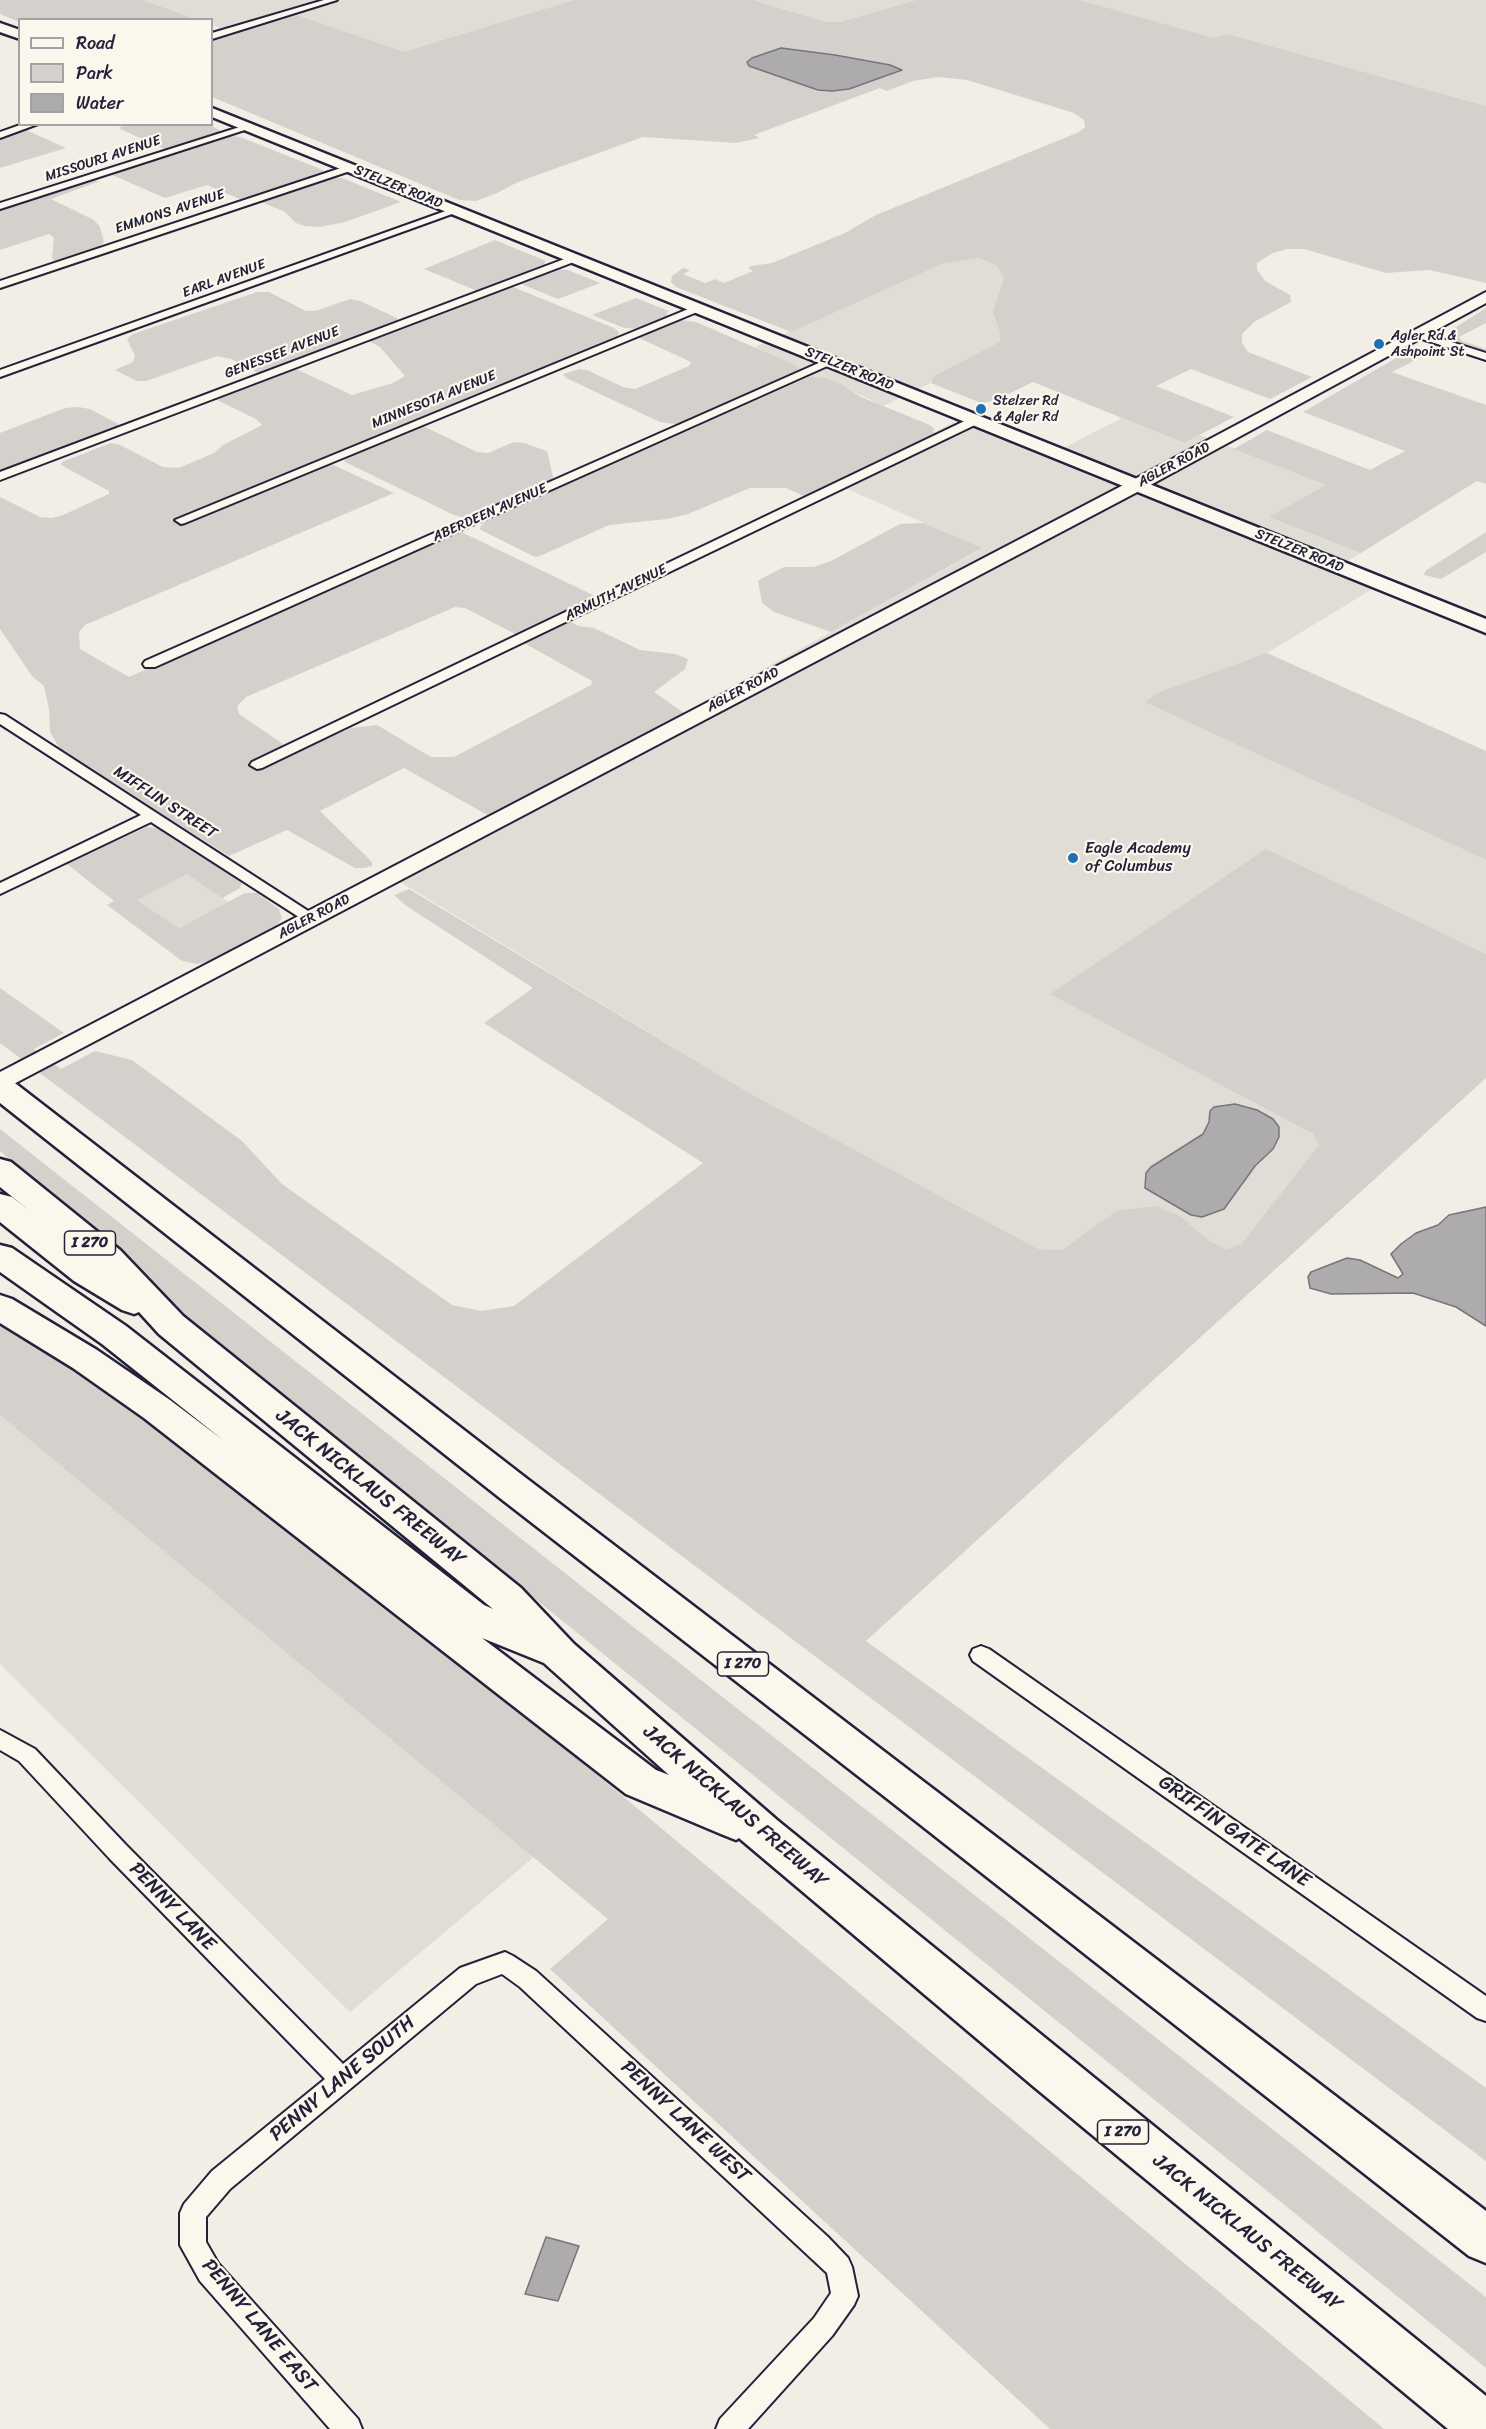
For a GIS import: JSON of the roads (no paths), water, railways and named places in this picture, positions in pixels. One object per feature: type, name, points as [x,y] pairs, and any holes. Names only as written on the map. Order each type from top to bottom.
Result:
[{"type":"highway","name":"I 270","points":[[0,1084],[513,1488],[1486,2240]]},
{"type":"highway","name":"JACK NICKLAUS FREEWAY","points":[[0,1170],[108,1258],[171,1325],[507,1599],[560,1655],[762,1833],[1040,2064],[1486,2428]]},
{"type":"highway","points":[[0,1204],[86,1273],[171,1325]]},
{"type":"highway","points":[[0,1256],[114,1335],[470,1616],[560,1655]]},
{"type":"highway","points":[[0,1307],[85,1359],[157,1409],[641,1782],[762,1833]]},
{"type":"main road","points":[[0,27],[18,34]]},
{"type":"main road","name":"STELZER ROAD","points":[[213,112],[1486,627]]},
{"type":"main road","name":"AGLER ROAD","points":[[0,1084],[311,918],[1137,485],[1486,297]]},
{"type":"street","points":[[213,36],[333,0]]},
{"type":"street","points":[[0,135],[28,126]]},
{"type":"street","name":"MISSOURI AVENUE","points":[[0,206],[249,127]]},
{"type":"street","name":"EMMONS AVENUE","points":[[0,285],[351,168]]},
{"type":"street","name":"EARL AVENUE","points":[[0,374],[458,210]]},
{"type":"street","name":"GENESSEE AVENUE","points":[[0,477],[575,258]]},
{"type":"street","name":"MINNESOTA AVENUE","points":[[180,520],[698,308]]},
{"type":"street","points":[[1417,334],[1486,357]]},
{"type":"street","name":"ABERDEEN AVENUE","points":[[150,664],[830,361]]},
{"type":"street","name":"ARMUTH AVENUE","points":[[256,765],[975,420]]},
{"type":"street","name":"MIFFLIN STREET","points":[[4,724],[311,918]]},
{"type":"street","points":[[0,889],[152,816]]},
{"type":"street","name":"GRIFFIN GATE LANE","points":[[981,1655],[1486,2010]]},
{"type":"street","name":"PENNY LANE","points":[[0,1739],[27,1755],[118,1852],[342,2080]]},
{"type":"street","name":"PENNY LANE SOUTH","points":[[193,2213],[221,2180],[468,1976],[505,1963]]},
{"type":"street","name":"PENNY LANE WEST","points":[[505,1963],[528,1978],[819,2246],[838,2267],[845,2296],[823,2327],[730,2429]]},
{"type":"street","name":"PENNY LANE EAST","points":[[193,2213],[193,2245],[209,2272],[348,2429]]},
{"type":"water","points":[[781,48],[890,65],[902,70],[849,89],[832,91],[818,90],[749,66],[747,62]]},
{"type":"water","points":[[1235,1104],[1257,1110],[1273,1119],[1279,1127],[1279,1137],[1273,1149],[1255,1166],[1224,1209],[1202,1217],[1191,1215],[1145,1188],[1146,1173],[1151,1167],[1203,1134],[1209,1122],[1210,1111],[1214,1107]]},
{"type":"water","points":[[1486,1207],[1486,1326],[1456,1307],[1413,1293],[1331,1294],[1310,1288],[1308,1277],[1311,1272],[1347,1258],[1360,1260],[1398,1278],[1403,1274],[1391,1254],[1401,1244],[1416,1233],[1438,1225],[1449,1215]]},
{"type":"water","points":[[546,2237],[579,2246],[558,2301],[525,2294]]},
{"type":"place","name":"Agler Rd & Ashpoint St","points":[[1379,344]]},
{"type":"place","name":"Stelzer Rd & Agler Rd","points":[[981,409]]},
{"type":"place","name":"Eagle Academy of Columbus","points":[[1073,858]]}]
